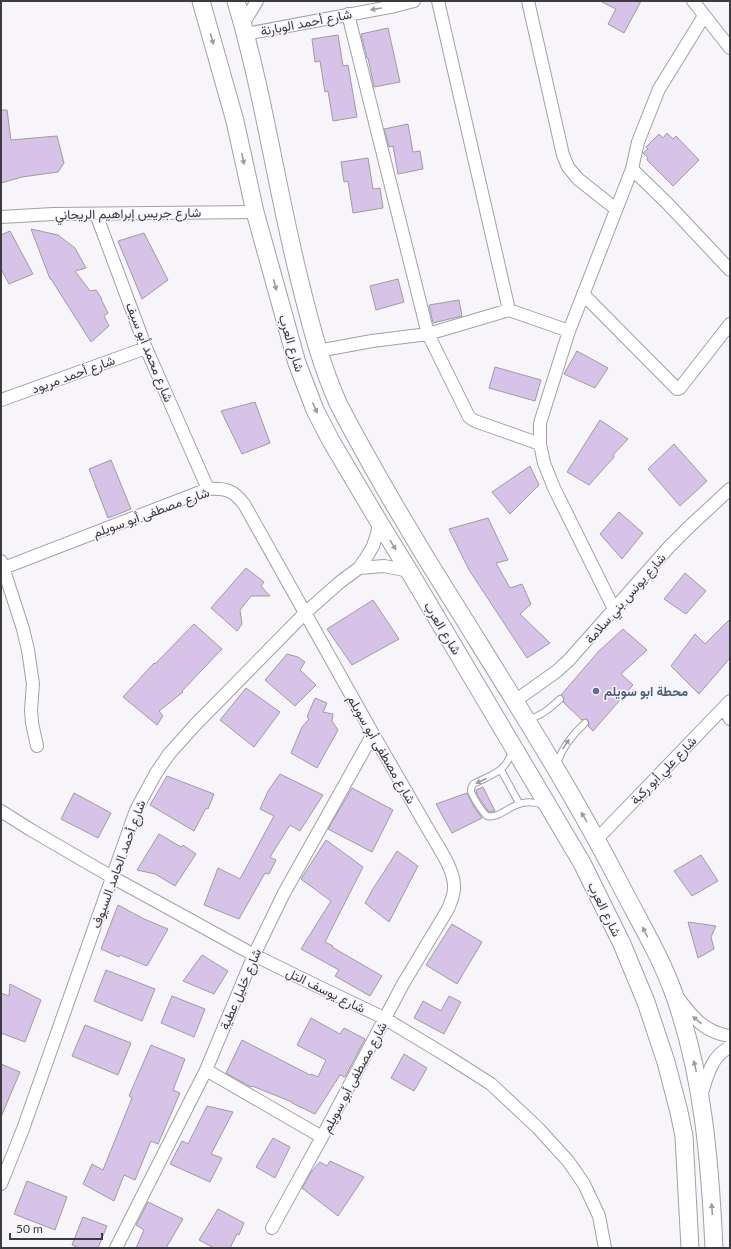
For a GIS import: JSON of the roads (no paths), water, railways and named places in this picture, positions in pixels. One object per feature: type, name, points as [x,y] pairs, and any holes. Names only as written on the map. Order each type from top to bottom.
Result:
[{"type":"main road","name":"شارع العرب","points":[[201,1],[235,121],[255,212],[296,363],[315,410],[331,441],[512,744],[592,882],[634,971],[646,1002],[676,1093],[684,1136],[690,1248]]},
{"type":"main road","name":"شارع العرب","points":[[236,1],[262,101],[286,224],[318,351],[326,375],[353,433],[416,542],[526,719],[597,839],[674,992],[694,1061],[701,1097],[710,1176],[714,1248]]},
{"type":"main road","points":[[634,971],[659,960]]},
{"type":"main road","points":[[686,1178],[710,1176]]},
{"type":"street","points":[[244,29],[257,1]]},
{"type":"street","name":"شارع أحمد الوبارنة","points":[[244,29],[348,14],[395,6],[414,1]]},
{"type":"street","points":[[438,1],[510,310]]},
{"type":"street","points":[[528,1],[563,155],[568,167],[578,179],[616,209]]},
{"type":"street","points":[[693,1],[730,48]]},
{"type":"street","points":[[348,14],[428,334],[469,417],[475,421],[540,444]]},
{"type":"street","points":[[614,609],[554,488],[544,463],[540,444],[540,423],[569,331],[632,169],[638,142],[659,89],[704,16]]},
{"type":"street","points":[[632,169],[668,204],[730,270]]},
{"type":"street","name":"شارع جريس إبراهيم الريحاني","points":[[1,217],[53,214],[255,212]]},
{"type":"street","name":"شارع محمد أبو سيف","points":[[96,214],[146,348],[208,489]]},
{"type":"street","points":[[583,294],[677,389],[680,388],[730,324]]},
{"type":"street","points":[[318,351],[372,341],[428,334],[510,310],[569,331]]},
{"type":"street","name":"شارع أحمد مريود","points":[[1,400],[146,348]]},
{"type":"street","name":"شارع مصطفى أبو سويلم","points":[[2,566],[208,489],[220,488],[229,490],[237,495],[244,504],[449,868],[454,885],[448,909],[384,1018],[322,1137],[272,1228]]},
{"type":"street","name":"شارع يونس بني سلامة","points":[[515,701],[557,671],[569,660],[685,531],[730,489]]},
{"type":"street","name":"شارع أحمد الحامد السيوف","points":[[1,1184],[23,1129],[136,810],[156,773],[194,725],[305,614],[340,582],[359,568],[373,546],[379,522]]},
{"type":"street","points":[[2,566],[23,629],[28,650],[33,684],[31,710],[32,723],[37,746]]},
{"type":"street","points":[[359,568],[384,566],[409,571]]},
{"type":"street","points":[[727,704],[730,718]]},
{"type":"street","name":"شارع علي أبو ركبة","points":[[597,839],[727,704]]},
{"type":"street","name":"شارع خليل عطية","points":[[116,1248],[206,1070],[254,954],[283,895],[373,734]]},
{"type":"street","name":"شارع يوسف التل","points":[[1,811],[112,878],[254,954],[384,1018],[491,1084],[538,1128],[568,1161],[584,1184],[599,1216],[605,1248]]},
{"type":"street","points":[[674,992],[693,1018],[722,1035],[730,1036]]},
{"type":"street","points":[[701,1097],[708,1074],[714,1061],[720,1054],[730,1047]]},
{"type":"street","points":[[206,1070],[322,1137]]},
{"type":"lane","points":[[526,719],[540,715],[560,699]]},
{"type":"lane","points":[[556,770],[562,751],[567,742],[585,723]]},
{"type":"lane","points":[[512,744],[510,758],[501,770],[474,784],[471,790],[485,815],[492,817],[519,803],[534,802],[549,807]]},
{"type":"lane","points":[[501,770],[519,803]]},
{"type":"place","name":"محطة ابو سويلم","points":[[596,691]]}]
